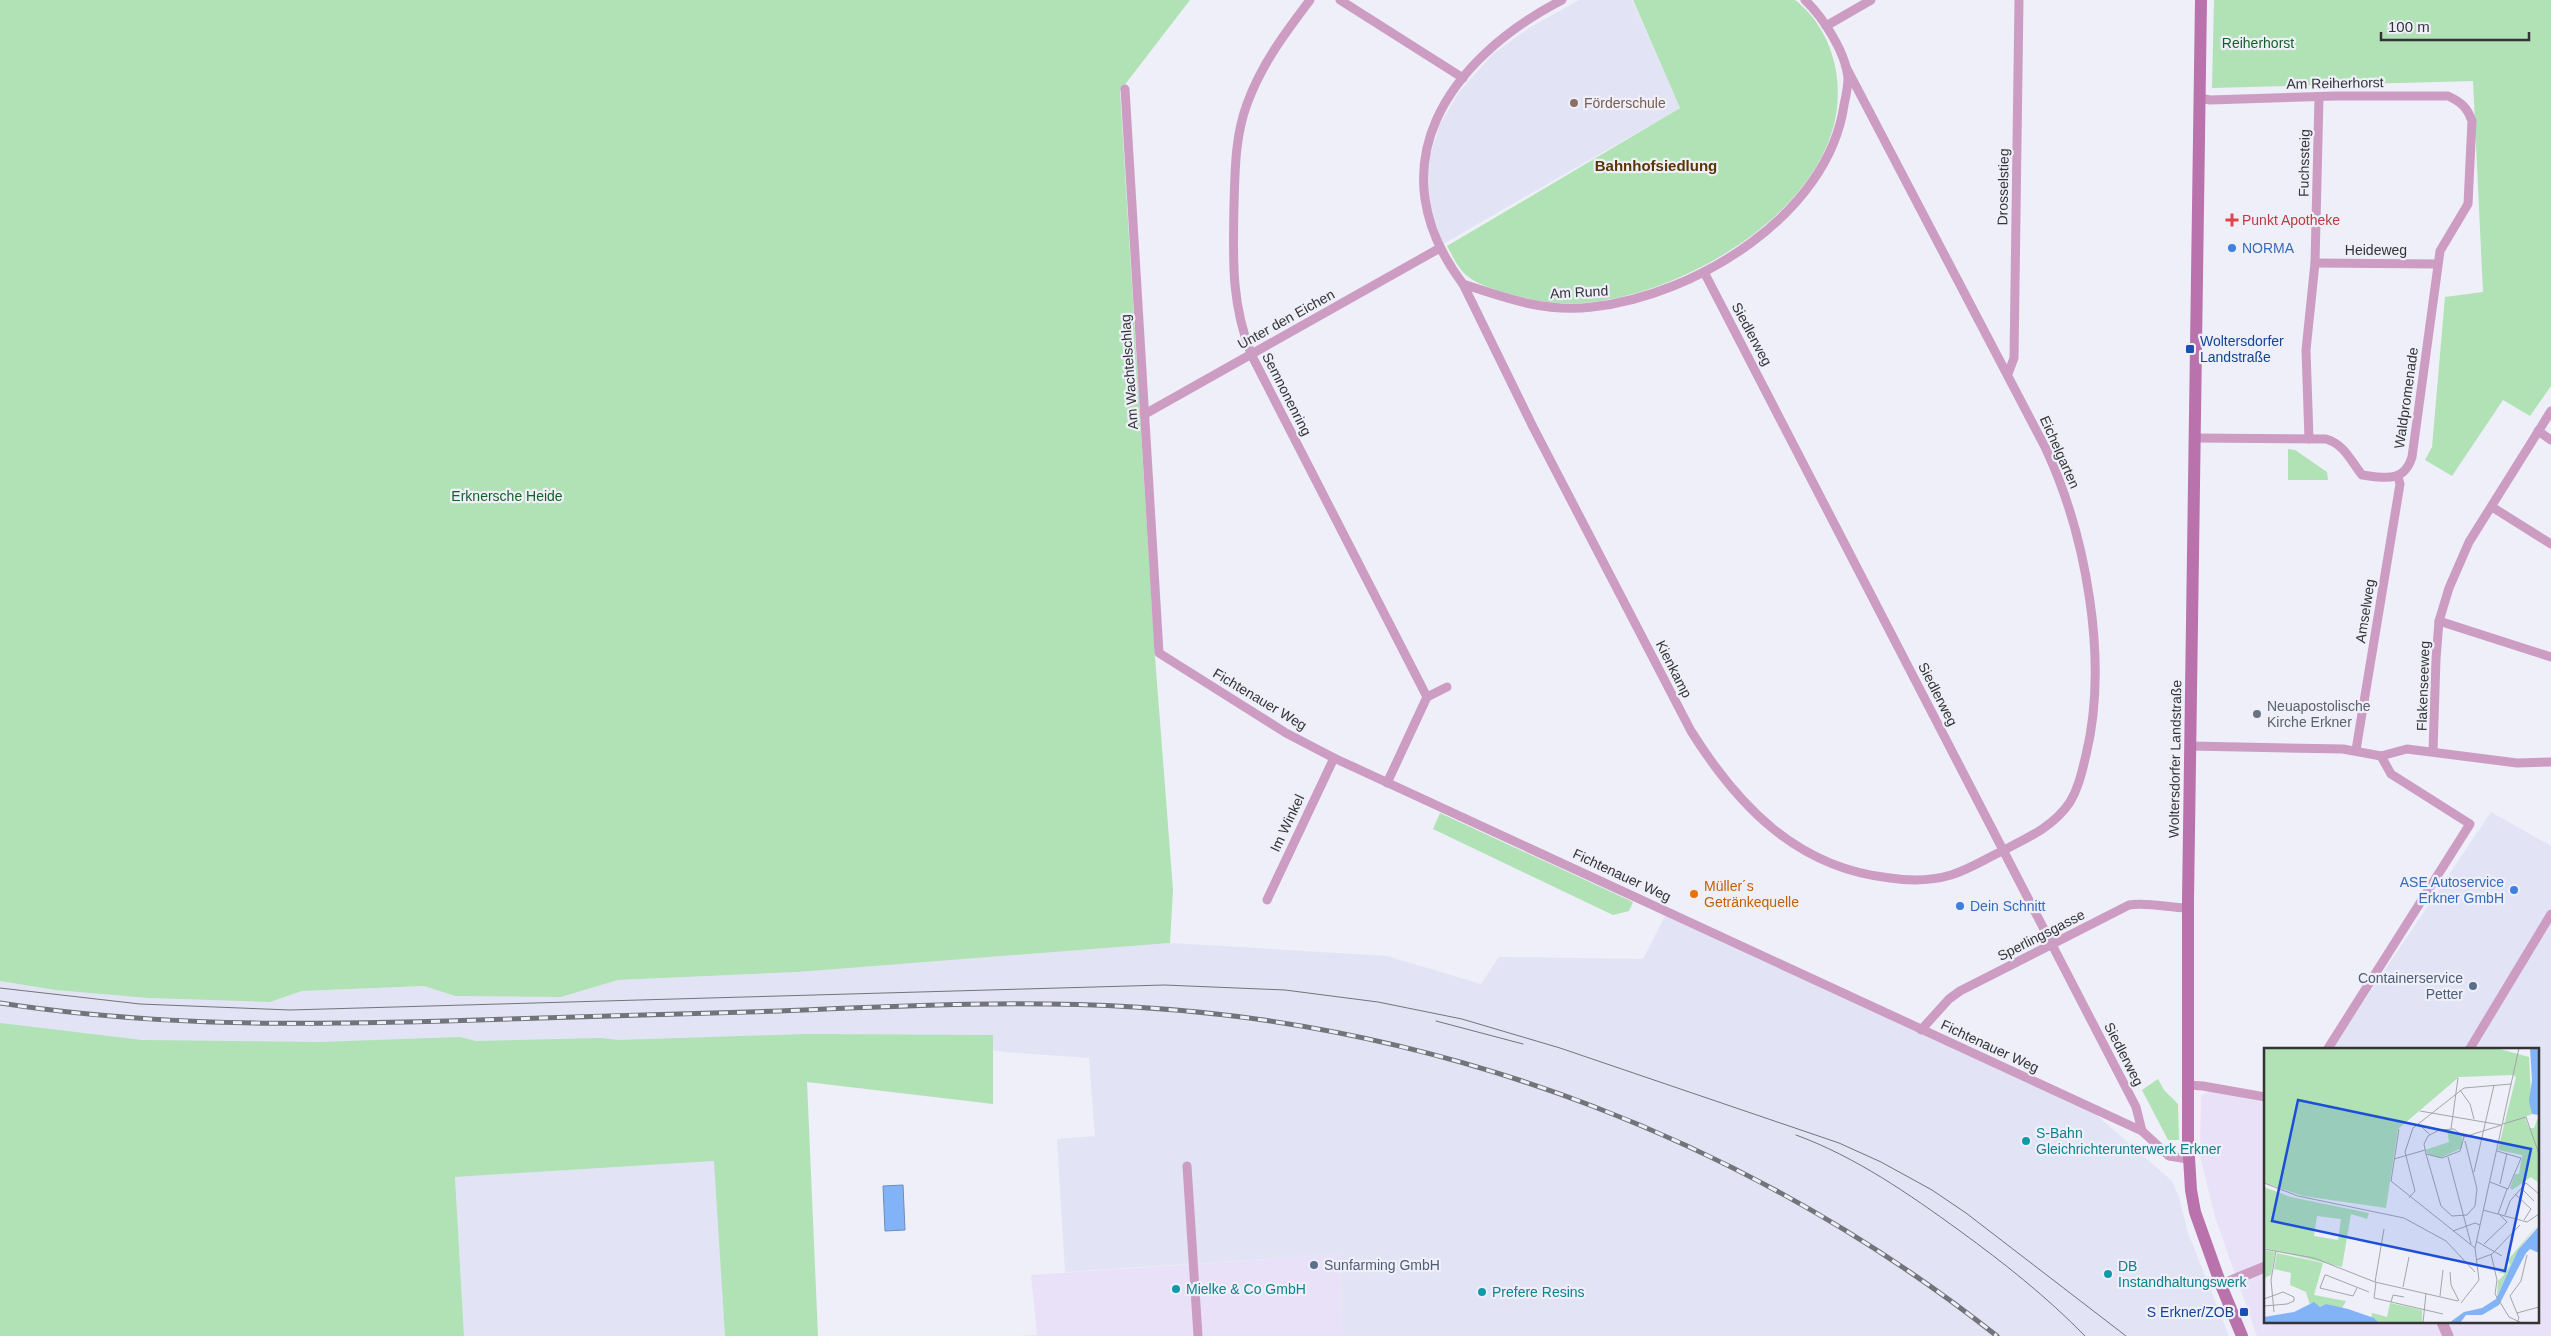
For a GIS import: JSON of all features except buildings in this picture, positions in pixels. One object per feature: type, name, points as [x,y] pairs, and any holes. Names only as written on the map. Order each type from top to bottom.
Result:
[{"type":"main road","name":"Woltersdorfer Landstraße","points":[[2201,0],[2188,908],[2188,1159],[2195,1212],[2221,1285],[2242,1336]]},
{"type":"street","name":"Semnonenring","points":[[1310,0],[1276,46],[1260,75],[1247,105],[1239,131],[1235,157],[1233,283],[1236,309],[1251,354],[1427,697]]},
{"type":"street","points":[[1340,0],[1464,78]]},
{"type":"street","points":[[1463,284],[1440,248],[1423,200],[1424,160],[1429,138],[1438,118],[1464,78],[1485,54],[1526,20],[1562,0]]},
{"type":"street","name":"Am Rund","points":[[1463,284],[1530,304],[1567,309],[1626,301],[1667,289],[1704,272],[1769,228],[1789,209],[1814,179],[1836,141],[1848,80],[1846,67],[1826,26],[1817,10],[1805,0]]},
{"type":"street","points":[[1826,26],[1871,0]]},
{"type":"street","name":"Drosselstieg","points":[[2008,374],[2014,358],[2019,0]]},
{"type":"street","name":"Eichelgarten","points":[[1846,67],[2008,374],[2055,468],[2077,538],[2088,594],[2095,688],[2090,742],[2080,779],[2070,801],[2052,823],[2003,850]]},
{"type":"street","name":"Am Wachtelschlag","points":[[1125,89],[1158,653]]},
{"type":"street","name":"Am Reiherhorst","points":[[2200,98],[2210,100],[2318,96],[2448,96],[2460,101],[2468,110]]},
{"type":"street","name":"Fuchssteig","points":[[2309,439],[2306,350],[2315,263],[2318,96]]},
{"type":"street","name":"Waldpromenade","points":[[2398,477],[2404,473],[2412,457],[2437,264],[2446,239],[2468,204],[2472,121],[2468,110]]},
{"type":"street","name":"Unter den Eichen","points":[[1145,414],[1440,248]]},
{"type":"street","name":"Heideweg","points":[[2315,263],[2437,264]]},
{"type":"street","name":"Siedlerweg","points":[[1704,272],[2136,1107],[2142,1131]]},
{"type":"street","name":"Kienkamp","points":[[1463,284],[1533,427],[1691,731],[1716,771],[1740,799],[1800,850],[1852,872],[1874,877],[1926,880],[1951,875],[2003,850]]},
{"type":"street","name":"Flakenseeweg","points":[[2433,751],[2439,621],[2457,566],[2551,410]]},
{"type":"street","points":[[2538,431],[2551,440]]},
{"type":"street","points":[[2196,438],[2309,439],[2335,442],[2343,448],[2362,475],[2388,478],[2398,477]]},
{"type":"street","name":"Amselweg","points":[[2356,750],[2400,484],[2398,477]]},
{"type":"street","points":[[2492,507],[2551,544]]},
{"type":"street","points":[[2439,621],[2551,657]]},
{"type":"street","name":"Fichtenauer Weg","points":[[1158,653],[1286,733],[1334,758],[2142,1131],[2169,1156],[2188,1159]]},
{"type":"street","points":[[1387,783],[1427,697],[1447,687]]},
{"type":"street","name":"Flakenseeweg","points":[[2190,746],[2356,750],[2381,756],[2407,749],[2510,762],[2551,762]]},
{"type":"street","points":[[2328,1048],[2470,824],[2391,774],[2381,756]]},
{"type":"street","name":"Im Winkel","points":[[1267,900],[1334,758]]},
{"type":"street","name":"Sperlingsgasse","points":[[1921,1030],[1949,999],[1960,991],[2129,905],[2143,903],[2174,908],[2188,908]]},
{"type":"street","points":[[2470,1048],[2551,914]]},
{"type":"street","points":[[2187,1085],[2264,1097]]},
{"type":"street","points":[[1187,1166],[1198,1336]]},
{"type":"street","points":[[2221,1285],[2264,1267]]},
{"type":"street","points":[[2443,1324],[2448,1336]]},
{"type":"shaded area","points":[[1579,0],[1632,0],[1680,108],[1443,244],[1428,200],[1429,160],[1440,124],[1459,92],[1493,54],[1529,28]]},
{"type":"shaded area","points":[[2491,812],[2551,846],[2551,1214],[2538,1208],[2538,1048],[2332,1048]]},
{"type":"shaded area","points":[[1666,914],[2094,1113],[2172,1181],[2179,1197],[2188,1233],[2229,1336],[1342,1336],[1341,1254],[1065,1272],[1057,1139],[1095,1136],[1089,1058],[1007,1052],[921,1041],[93,1051],[0,1027],[0,981],[55,990],[148,998],[270,1002],[302,991],[424,986],[455,996],[561,997],[618,980],[798,972],[1170,943],[1387,956],[1481,984],[1499,957],[1643,959]]},
{"type":"shaded area","points":[[2212,1091],[2264,1103],[2264,1324],[2538,1324],[2538,1208],[2551,1214],[2551,1336],[2257,1336],[2215,1217],[2200,1156],[2201,1095]]},
{"type":"shaded area","points":[[715,1161],[725,1336],[464,1336],[455,1177]]},
{"type":"shaded area","points":[[1341,1254],[1342,1336],[1016,1336],[1037,1335],[1031,1275]]},
{"type":"green space","name":"Erknersche Heide","points":[[0,0],[1190,0],[1120,91],[1155,657],[1173,890],[1170,943],[798,972],[618,980],[561,997],[455,996],[424,986],[302,991],[270,1002],[148,998],[55,990],[0,981]]},
{"type":"green space","points":[[1633,0],[1795,0],[1803,6],[1816,21],[1826,38],[1835,66],[1837,111],[1824,153],[1799,190],[1766,224],[1727,252],[1684,275],[1641,292],[1588,303],[1554,303],[1521,297],[1476,282],[1460,269],[1447,246],[1680,108]]},
{"type":"green space","name":"Reiherhorst","points":[[2214,0],[2551,0],[2551,386],[2530,416],[2503,400],[2452,476],[2425,460],[2432,447],[2445,297],[2483,292],[2473,81],[2212,88]]},
{"type":"green space","points":[[2288,449],[2295,450],[2327,472],[2328,480],[2288,480]]},
{"type":"green space","points":[[1440,813],[1633,902],[1629,911],[1613,915],[1433,829]]},
{"type":"green space","points":[[0,1023],[142,1040],[319,1042],[460,1037],[476,1041],[601,1038],[618,1040],[806,1034],[993,1035],[993,1104],[807,1082],[818,1336],[725,1336],[714,1161],[455,1177],[464,1336],[0,1336]]},
{"type":"green space","points":[[2158,1079],[2164,1090],[2178,1104],[2179,1140],[2168,1140],[2142,1090]]},
{"type":"water","points":[[903,1185],[905,1230],[885,1231],[883,1186]]},
{"type":"tram line","points":[[0,988],[140,1004],[290,1010],[1164,985],[1285,990],[1378,1002],[1462,1019],[1560,1048],[1839,1143],[1881,1162],[1932,1190],[1966,1213],[2126,1336]]},
{"type":"tram line","points":[[1436,1021],[1523,1044]]},
{"type":"tram line","points":[[1796,1135],[1861,1165],[1921,1203],[2009,1268],[2056,1308],[2085,1336]]},
{"type":"railway","points":[[0,1003],[135,1018],[270,1023],[405,1022],[1002,1004],[1134,1007],[1251,1018],[1367,1039],[1480,1068],[1591,1106],[1699,1151],[1803,1205],[1902,1267],[1997,1336]]},
{"type":"place","name":"Förderschule","points":[[1574,103]]},
{"type":"place","name":"Punkt Apotheke","points":[[2232,220]]},
{"type":"place","name":"NORMA","points":[[2232,248]]},
{"type":"place","name":"Woltersdorfer Landstraße","points":[[2190,349]]},
{"type":"place","name":"Neuapostolische Kirche Erkner","points":[[2257,714]]},
{"type":"place","name":"ASE Autoservice Erkner GmbH","points":[[2514,890]]},
{"type":"place","name":"Müller´s Getränkequelle","points":[[1694,894]]},
{"type":"place","name":"Dein Schnitt","points":[[1960,906]]},
{"type":"place","name":"Containerservice Petter","points":[[2473,986]]},
{"type":"place","name":"S-Bahn Gleichrichterunterwerk Erkner","points":[[2026,1141]]},
{"type":"place","name":"Sunfarming GmbH","points":[[1314,1265]]},
{"type":"place","name":"DB Instandhaltungswerk","points":[[2108,1274]]},
{"type":"place","name":"Mielke & Co GmbH","points":[[1176,1289]]},
{"type":"place","name":"Prefere Resins","points":[[1482,1292]]},
{"type":"place","name":"S Erkner/ZOB","points":[[2244,1312]]},
{"type":"district","name":"Bahnhofsiedlung","points":[[1656,166]]}]
